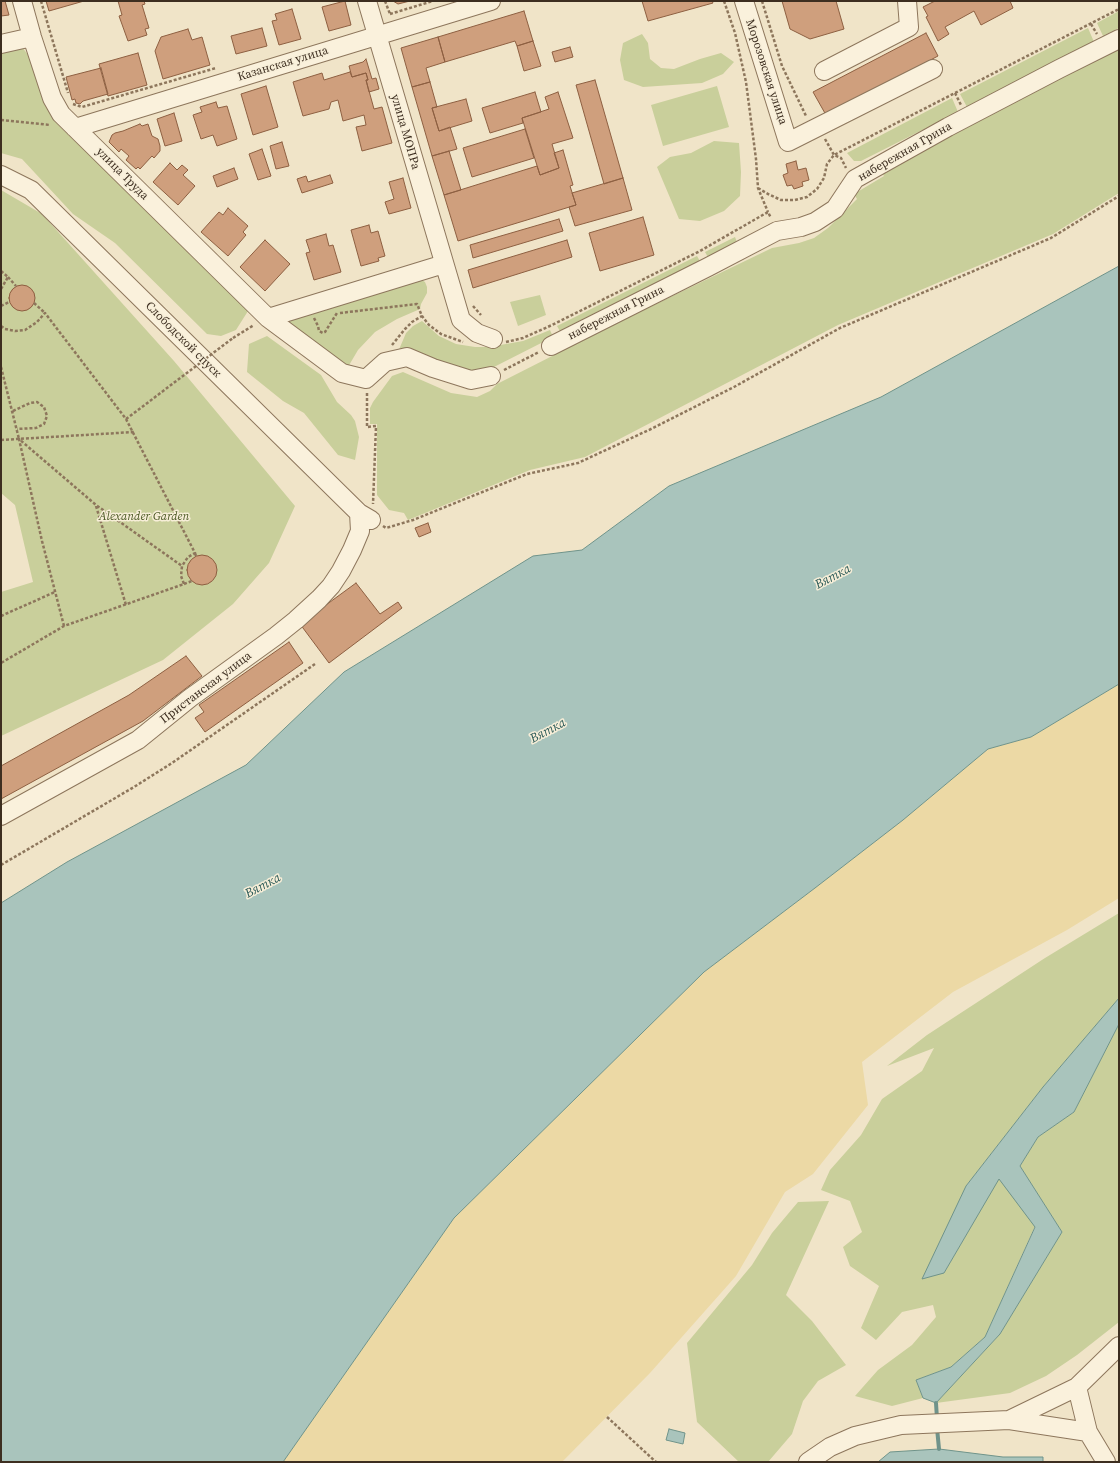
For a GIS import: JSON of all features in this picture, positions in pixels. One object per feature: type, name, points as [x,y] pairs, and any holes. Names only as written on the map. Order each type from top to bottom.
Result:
[{"type":"street","name":"улица Труда","points":[[22,1],[52,98],[61,114],[268,318]]},
{"type":"street","name":"улица МОПРа","points":[[367,1],[461,320],[477,333],[498,341]]},
{"type":"street","name":"Казанская улица","points":[[76,128],[491,1]]},
{"type":"street","name":"Морозовская улица","points":[[744,1],[788,142],[819,127]]},
{"type":"street","points":[[824,72],[909,27],[907,1]]},
{"type":"street","points":[[1,44],[32,37]]},
{"type":"street","name":"набережная Грина","points":[[551,346],[777,231],[800,227],[814,222],[835,209],[855,179],[954,124],[1119,39]]},
{"type":"street","points":[[819,127],[933,69]]},
{"type":"street","name":"Слободской спуск","points":[[1,175],[31,190],[372,520]]},
{"type":"street","points":[[268,318],[444,264]]},
{"type":"street","points":[[268,318],[342,373],[366,379],[385,362],[407,357],[433,368],[471,380],[491,376]]},
{"type":"street","name":"Пристанская улица","points":[[1,816],[138,740],[190,698],[276,636],[323,595],[341,571],[360,531],[372,520]]},
{"type":"street","points":[[1009,1420],[1077,1387],[1119,1346]]},
{"type":"street","points":[[1077,1387],[1088,1432],[1106,1462]]},
{"type":"street","points":[[808,1462],[830,1447],[854,1436],[901,1425],[1009,1420],[1088,1432]]},
{"type":"path","points":[[41,1],[69,97]]},
{"type":"path","points":[[386,1],[390,14],[393,18]]},
{"type":"path","points":[[390,14],[433,1]]},
{"type":"path","points":[[724,1],[735,33],[746,82],[756,159],[758,188],[777,231]]},
{"type":"path","points":[[762,1],[782,66],[810,126],[819,127],[834,155],[841,158],[846,168]]},
{"type":"path","points":[[758,188],[782,200],[795,200],[807,197],[817,189],[824,178],[827,164],[834,155],[1119,9]]},
{"type":"path","points":[[1091,24],[1100,38]]},
{"type":"path","points":[[955,93],[963,108]]},
{"type":"path","points":[[71,104],[82,107]]},
{"type":"path","points":[[1,120],[53,125]]},
{"type":"path","points":[[372,520],[414,520],[527,474],[578,463],[651,429],[734,387],[840,328],[1051,238],[1119,196]]},
{"type":"path","points":[[498,341],[524,338],[552,325],[700,251],[768,212]]},
{"type":"path","points":[[1,271],[16,286]]},
{"type":"path","points":[[1,289],[8,277]]},
{"type":"path","points":[[1,306],[9,302]]},
{"type":"path","points":[[34,303],[45,313],[126,418],[196,556]]},
{"type":"path","points":[[330,312],[337,313],[417,304],[422,316],[429,325],[441,334],[458,341],[469,343]]},
{"type":"path","points":[[1,326],[15,331],[25,330],[37,322],[45,313]]},
{"type":"path","points":[[312,315],[319,331],[323,333],[337,313]]},
{"type":"path","points":[[385,362],[389,350],[398,337],[412,322],[422,316]]},
{"type":"path","points":[[126,418],[233,338]]},
{"type":"path","points":[[491,376],[551,346]]},
{"type":"path","points":[[1,368],[13,411],[42,541],[64,626]]},
{"type":"path","points":[[368,400],[367,427],[376,426],[374,489]]},
{"type":"path","points":[[13,411],[30,403],[37,402],[44,407],[47,416],[44,424],[36,428],[17,429]]},
{"type":"path","points":[[1,440],[134,432]]},
{"type":"path","points":[[19,439],[96,505],[182,566]]},
{"type":"path","points":[[96,505],[126,605]]},
{"type":"path","points":[[184,584],[181,576],[182,566],[188,557],[194,553]]},
{"type":"path","points":[[1,663],[64,626],[192,581]]},
{"type":"path","points":[[1,616],[55,592]]},
{"type":"path","points":[[1,865],[172,763],[316,664]]},
{"type":"path","points":[[607,1417],[656,1462]]},
{"type":"green space","points":[[1119,11],[1119,28],[1103,36],[1097,23]]},
{"type":"green space","points":[[1088,28],[1094,42],[967,107],[960,94]]},
{"type":"green space","points":[[642,34],[648,43],[650,59],[661,68],[674,69],[721,53],[734,62],[723,74],[702,83],[643,87],[624,80],[620,60],[623,43]]},
{"type":"green space","points":[[19,43],[38,68],[51,111],[248,311],[236,330],[221,336],[207,334],[115,243],[73,214],[22,159],[1,153],[1,48]]},
{"type":"green space","points":[[1119,47],[1119,193],[1053,234],[838,325],[585,457],[530,470],[408,520],[404,513],[389,510],[377,495],[377,424],[370,424],[370,408],[392,376],[403,372],[451,393],[477,397],[490,391],[497,384],[631,316],[772,248],[799,243],[814,238],[828,228],[857,199],[854,194],[884,176],[880,169]]},
{"type":"green space","points":[[717,86],[729,127],[663,146],[651,105]]},
{"type":"green space","points":[[952,98],[958,112],[861,161],[854,161],[847,153]]},
{"type":"green space","points":[[714,141],[739,143],[741,172],[740,196],[724,211],[700,221],[679,219],[657,167],[670,157],[691,153]]},
{"type":"green space","name":"Alexander Garden","points":[[1,190],[42,214],[174,361],[295,506],[269,563],[233,604],[163,660],[1,736],[1,592],[33,582],[15,505],[1,493]]},
{"type":"green space","points":[[735,237],[738,245],[709,259],[705,252]]},
{"type":"green space","points":[[697,256],[701,263],[561,333],[557,326]]},
{"type":"green space","points":[[420,279],[425,282],[427,293],[420,309],[397,319],[375,332],[358,350],[348,367],[289,329],[288,321]]},
{"type":"green space","points":[[540,295],[546,315],[518,326],[510,302]]},
{"type":"green space","points":[[422,321],[439,336],[456,344],[475,347],[489,347],[523,341],[550,330],[553,337],[492,368],[480,371],[461,369],[398,352],[406,333],[413,326]]},
{"type":"green space","points":[[267,336],[321,375],[337,402],[351,415],[355,421],[359,437],[355,460],[338,455],[304,413],[283,401],[247,372],[249,344]]},
{"type":"green space","points":[[1119,913],[1119,998],[1043,1087],[966,1186],[944,1273],[999,1178],[1035,1226],[985,1337],[951,1367],[916,1380],[923,1398],[892,1406],[855,1396],[878,1370],[912,1345],[936,1317],[933,1305],[902,1312],[876,1340],[861,1328],[879,1286],[850,1266],[843,1247],[862,1232],[850,1201],[821,1190],[830,1170],[861,1135],[882,1099],[922,1071],[934,1048],[887,1066],[927,1035],[1045,958]]},
{"type":"green space","points":[[1119,1024],[1119,1322],[1077,1355],[1046,1376],[1010,1393],[936,1403],[1000,1334],[1062,1232],[1020,1166],[1038,1137],[1074,1112]]},
{"type":"green space","points":[[829,1201],[786,1295],[812,1321],[846,1365],[818,1381],[803,1401],[792,1434],[768,1462],[739,1462],[697,1422],[687,1343],[752,1265],[772,1233],[798,1202]]},
{"type":"sand","points":[[1119,684],[1119,898],[1067,930],[953,992],[862,1062],[868,1105],[813,1174],[785,1192],[736,1276],[650,1373],[562,1462],[283,1462],[454,1218],[704,972],[903,820],[988,749],[1031,737]]},
{"type":"water","name":"Вятка","points":[[1119,266],[1119,684],[1031,737],[988,749],[903,820],[704,972],[454,1218],[283,1462],[1,1462],[1,903],[67,862],[246,765],[344,672],[533,556],[582,550],[669,486],[881,397]]},
{"type":"water","points":[[1119,998],[1119,1024],[1074,1112],[1038,1137],[1020,1166],[1062,1232],[1000,1334],[936,1403],[923,1398],[916,1380],[951,1367],[985,1337],[1035,1227],[999,1179],[944,1273],[922,1279],[966,1186],[1043,1087]]},
{"type":"water","points":[[669,1429],[685,1433],[683,1444],[666,1440]]},
{"type":"water","points":[[939,1449],[1003,1457],[1043,1457],[1043,1462],[878,1462],[890,1452]]},
{"type":"building","points":[[1,1],[5,1],[9,15],[1,16]]},
{"type":"building","points":[[46,1],[84,1],[49,11]]},
{"type":"building","points":[[118,1],[144,1],[145,4],[142,5],[149,28],[145,29],[147,35],[128,41],[119,16],[122,15]]},
{"type":"building","points":[[345,1],[351,25],[329,31],[322,7]]},
{"type":"building","points":[[393,1],[410,1],[398,4]]},
{"type":"building","points":[[642,1],[712,1],[713,3],[648,21]]},
{"type":"building","points":[[782,1],[836,1],[844,29],[810,39],[790,29]]},
{"type":"building","points":[[935,1],[1010,1],[1013,8],[981,25],[974,11],[945,27],[949,34],[938,41],[926,17],[928,16],[923,7]]},
{"type":"building","points":[[292,9],[301,39],[279,45],[272,21],[277,20],[275,14]]},
{"type":"building","points":[[524,11],[533,41],[517,46],[515,41],[445,62],[438,37]]},
{"type":"building","points":[[262,28],[267,46],[236,54],[231,36]]},
{"type":"building","points":[[188,29],[192,40],[202,37],[210,65],[163,79],[155,51],[161,37]]},
{"type":"building","points":[[926,33],[938,56],[826,115],[813,92]]},
{"type":"building","points":[[438,37],[445,62],[426,68],[430,82],[412,87],[401,48]]},
{"type":"building","points":[[533,41],[541,66],[524,71],[517,46]]},
{"type":"building","points":[[570,47],[573,57],[555,62],[552,52]]},
{"type":"building","points":[[138,53],[147,85],[108,96],[99,64]]},
{"type":"building","points":[[366,59],[372,79],[376,78],[379,89],[369,92],[366,73],[352,77],[349,66],[363,62]]},
{"type":"building","points":[[101,68],[108,94],[83,101],[80,104],[76,103],[75,99],[72,100],[66,77]]},
{"type":"building","points":[[350,72],[352,77],[366,73],[368,80],[366,80],[374,109],[382,107],[392,143],[362,151],[356,127],[366,125],[364,115],[343,121],[338,100],[331,102],[329,109],[303,116],[293,82],[322,73],[324,80]]},
{"type":"building","points":[[595,80],[623,178],[604,184],[576,85]]},
{"type":"building","points":[[430,82],[437,107],[432,108],[439,131],[450,127],[457,149],[432,156],[412,87]]},
{"type":"building","points":[[266,86],[278,127],[253,135],[241,94]]},
{"type":"building","points":[[535,92],[541,112],[522,118],[523,123],[490,133],[482,108]]},
{"type":"building","points":[[558,92],[573,138],[552,144],[559,168],[540,175],[522,118],[549,109],[545,97]]},
{"type":"building","points":[[466,99],[472,121],[439,131],[432,108]]},
{"type":"building","points":[[216,102],[218,108],[227,106],[237,139],[217,146],[213,135],[201,139],[193,115],[202,112],[200,107]]},
{"type":"building","points":[[174,113],[182,141],[165,146],[157,119]]},
{"type":"building","points":[[140,124],[142,126],[148,124],[152,136],[158,139],[160,151],[154,158],[152,156],[140,169],[138,167],[136,169],[126,160],[129,156],[121,149],[119,152],[109,142],[112,135],[115,133]]},
{"type":"building","points":[[525,129],[534,158],[472,177],[463,148]]},
{"type":"building","points":[[282,142],[289,166],[276,169],[270,146]]},
{"type":"building","points":[[262,149],[271,176],[258,180],[249,154]]},
{"type":"building","points":[[563,150],[573,185],[570,186],[576,205],[458,241],[444,195],[537,166],[540,175],[559,168],[554,153]]},
{"type":"building","points":[[449,151],[461,190],[444,195],[432,156]]},
{"type":"building","points":[[796,161],[798,170],[806,168],[809,180],[802,182],[803,186],[794,189],[792,185],[787,186],[783,175],[788,173],[786,164]]},
{"type":"building","points":[[170,163],[177,170],[182,165],[188,170],[183,175],[195,186],[178,205],[153,182]]},
{"type":"building","points":[[234,168],[238,179],[217,187],[213,176]]},
{"type":"building","points":[[330,175],[333,183],[302,193],[297,179],[306,176],[308,182]]},
{"type":"building","points":[[403,178],[411,208],[389,214],[385,202],[394,199],[389,182]]},
{"type":"building","points":[[623,178],[632,210],[575,226],[569,207],[576,205],[572,193]]},
{"type":"building","points":[[228,208],[248,226],[243,232],[246,235],[228,256],[201,232],[219,212],[223,215]]},
{"type":"building","points":[[643,217],[654,255],[600,271],[589,233]]},
{"type":"building","points":[[559,219],[563,231],[473,258],[470,245]]},
{"type":"building","points":[[369,225],[371,233],[378,231],[385,256],[378,258],[379,261],[361,266],[351,230]]},
{"type":"building","points":[[326,234],[329,246],[333,245],[341,272],[314,280],[306,253],[310,252],[306,240]]},
{"type":"building","points":[[265,240],[290,264],[265,291],[240,267]]},
{"type":"building","points":[[567,240],[572,257],[473,288],[468,270]]},
{"type":"building","points":[[22,285],[31,289],[35,298],[31,307],[22,311],[13,307],[9,298],[13,289]]},
{"type":"building","points":[[428,523],[431,532],[419,537],[415,528]]},
{"type":"building","points":[[202,555],[208,556],[216,564],[216,576],[208,584],[202,585],[196,584],[188,576],[187,570],[188,564],[196,556]]},
{"type":"building","points":[[356,583],[380,614],[398,602],[402,608],[329,663],[300,624]]},
{"type":"building","points":[[289,642],[303,663],[205,732],[195,718],[204,712],[199,705]]},
{"type":"building","points":[[186,656],[202,676],[143,721],[1,799],[1,766],[129,695]]},
{"type":"waterway","points":[[936,1403],[937,1419]]},
{"type":"waterway","points":[[937,1428],[939,1449]]}]
